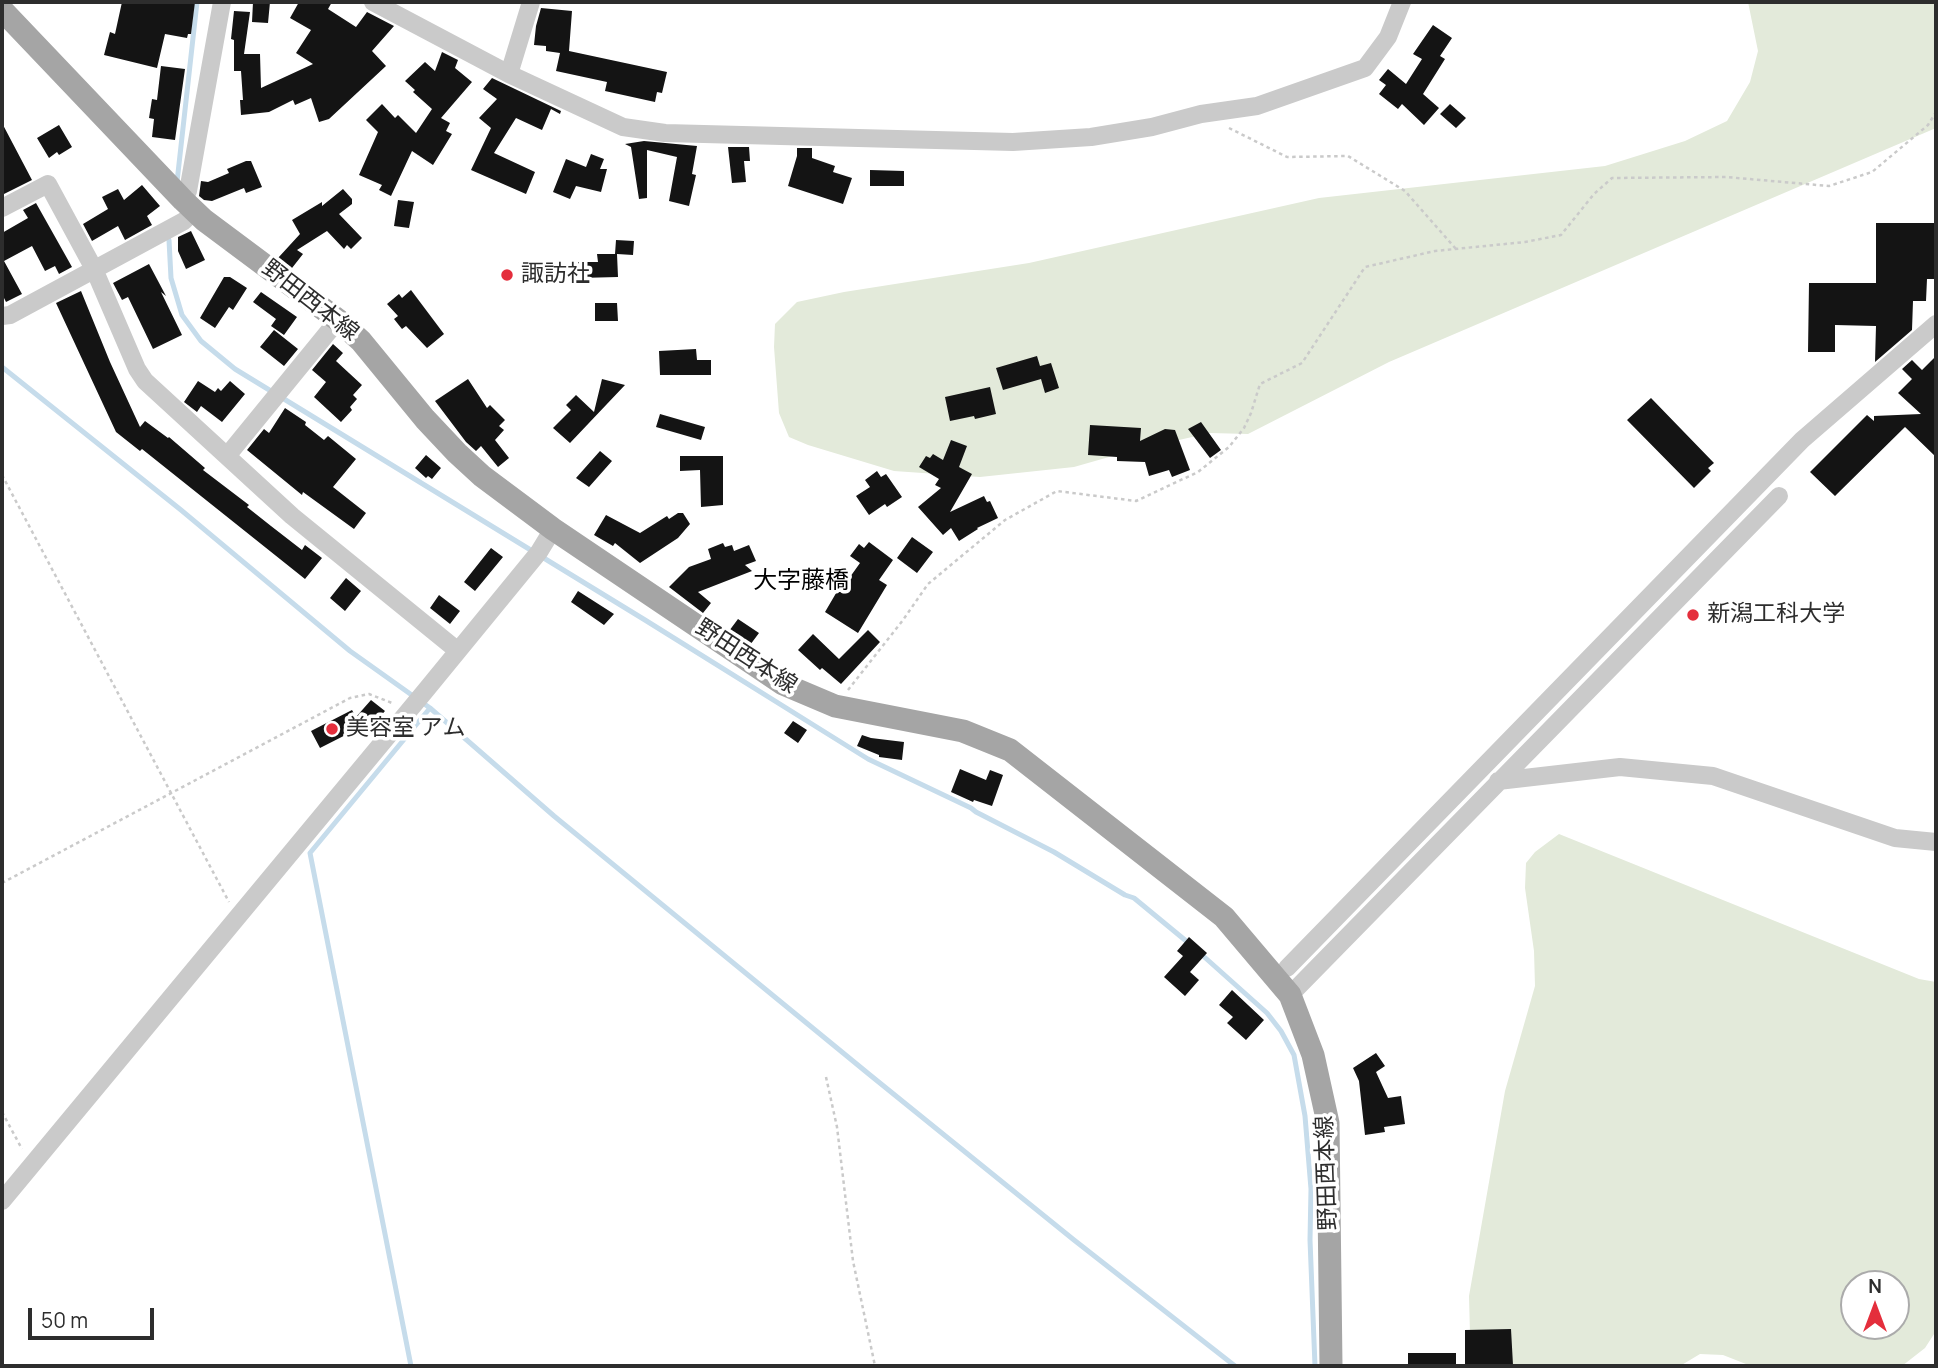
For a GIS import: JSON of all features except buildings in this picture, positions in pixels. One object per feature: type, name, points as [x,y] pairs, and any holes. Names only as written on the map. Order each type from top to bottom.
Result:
[{"type":"main road","name":"野田西本線","points":[[2,10],[188,206],[338,320],[366,346],[457,453],[482,476],[554,529],[783,684],[835,706],[963,731],[1010,750],[1224,917],[1290,995],[1313,1055],[1328,1123],[1331,1366]]},
{"type":"street","points":[[2,316],[184,221],[222,2]]},
{"type":"street","points":[[373,2],[509,74],[622,127],[665,133],[1013,142],[1091,137],[1152,127],[1201,114],[1257,106],[1365,68],[1388,37],[1402,2]]},
{"type":"street","points":[[509,74],[531,2]]},
{"type":"street","points":[[2,208],[48,184],[94,269],[145,382],[292,516],[458,650]]},
{"type":"street","points":[[227,456],[338,320]]},
{"type":"street","points":[[1287,968],[1802,440],[1936,324]]},
{"type":"street","points":[[1290,995],[1779,496]]},
{"type":"street","points":[[2,1201],[426,690],[537,554],[554,529]]},
{"type":"street","points":[[1498,781],[1620,767],[1713,776],[1895,838],[1936,842]]},
{"type":"path","points":[[835,706],[928,584],[1004,520],[1057,491],[1136,501],[1198,472],[1229,447],[1251,414],[1260,384],[1301,363],[1366,267],[1456,248],[1525,242],[1561,235],[1594,194],[1612,178],[1726,177],[1829,186],[1871,172],[1928,125],[1936,112]]},
{"type":"path","points":[[1201,114],[1287,157],[1348,156],[1405,191],[1456,248]]},
{"type":"path","points":[[2,475],[226,899],[239,916]]},
{"type":"path","points":[[2,883],[359,695],[377,695],[409,710]]},
{"type":"path","points":[[826,1077],[837,1127],[853,1261],[875,1366]]},
{"type":"path","points":[[2,1112],[32,1166]]},
{"type":"green space","points":[[1748,2],[1936,2],[1936,128],[1389,362],[1248,434],[1210,433],[1074,467],[980,477],[894,471],[789,437],[779,413],[775,324],[797,302],[1029,263],[1319,198],[1605,166],[1685,141],[1727,121],[1750,82],[1758,51]]},
{"type":"green space","points":[[1559,834],[1919,979],[1936,982],[1936,1331],[1925,1348],[1902,1366],[1751,1366],[1723,1355],[1700,1354],[1680,1366],[1476,1366],[1470,1334],[1469,1296],[1505,1091],[1535,986],[1534,951],[1525,888],[1526,863],[1535,852]]},
{"type":"waterway","points":[[177,182],[197,2]]},
{"type":"waterway","points":[[169,240],[171,278],[182,315],[201,341],[235,369],[868,759],[971,808],[1134,898],[1191,945]]},
{"type":"waterway","points":[[2,367],[181,510],[350,651],[430,708],[554,816],[870,1075],[1235,1366]]},
{"type":"waterway","points":[[411,1366],[310,853],[430,708]]},
{"type":"waterway","points":[[1201,954],[1267,1013],[1294,1055],[1305,1116],[1311,1189],[1310,1240],[1315,1366]]},
{"type":"place","name":"諏訪社","points":[[507,275]]},
{"type":"place","name":"新潟工科大学","points":[[1693,615]]},
{"type":"place","name":"美容室 アム","points":[[332,729]]},
{"type":"district","name":"大字藤橋","points":[[801,581]]}]
